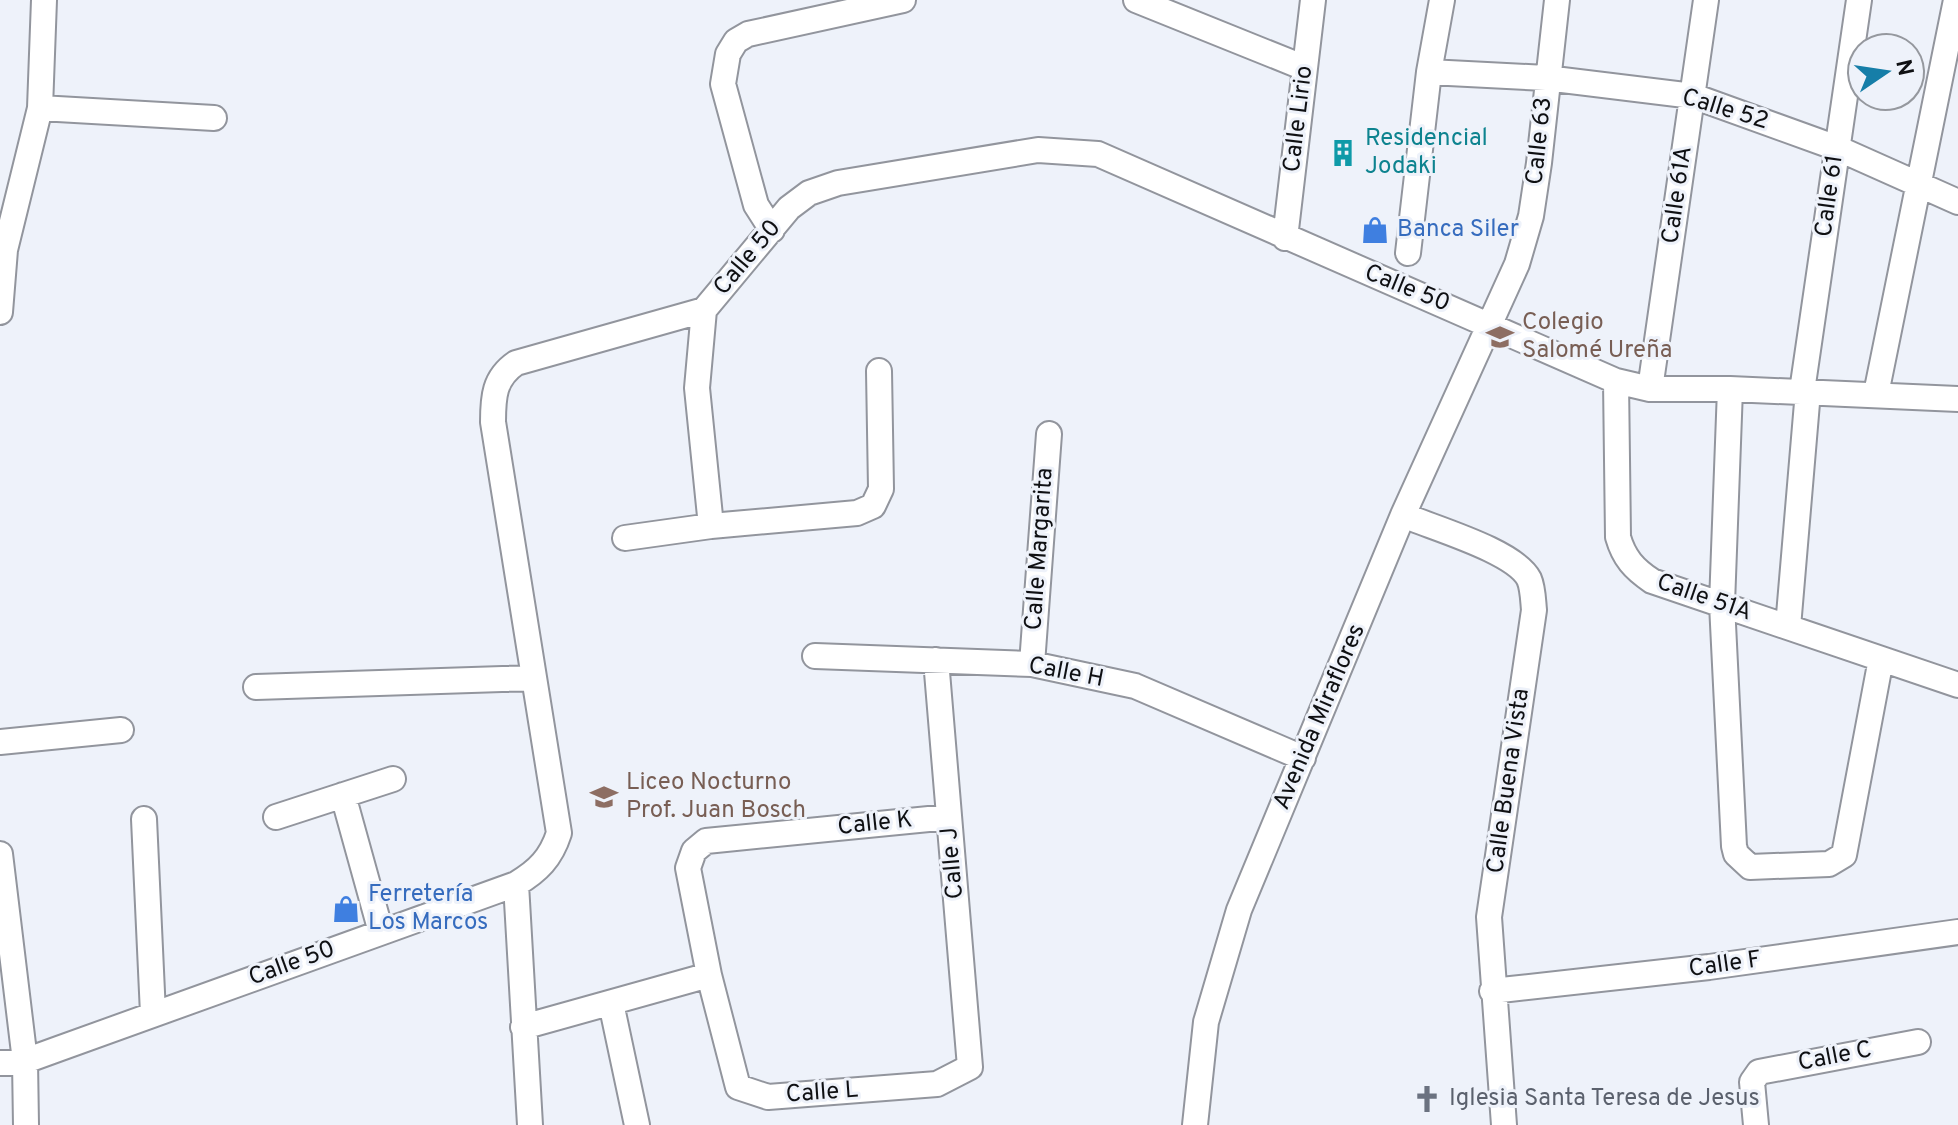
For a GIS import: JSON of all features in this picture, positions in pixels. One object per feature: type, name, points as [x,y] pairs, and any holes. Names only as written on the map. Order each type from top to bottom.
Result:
[{"type":"street","points":[[0,312],[2,250],[40,108],[44,0]]},
{"type":"street","points":[[772,230],[756,205],[723,84],[728,54],[736,41],[748,34],[903,0]]},
{"type":"street","points":[[1136,0],[1305,68]]},
{"type":"street","name":"Calle Lirio","points":[[1285,238],[1313,0]]},
{"type":"street","points":[[1408,253],[1429,72],[1442,0]]},
{"type":"street","name":"Calle 63","points":[[1490,323],[1517,264],[1531,216],[1557,0]]},
{"type":"street","name":"Calle 61A","points":[[1650,389],[1706,0]]},
{"type":"street","name":"Calle 61","points":[[1788,627],[1805,391],[1859,0]]},
{"type":"street","points":[[1876,394],[1956,0]]},
{"type":"street","name":"Calle 52","points":[[1429,72],[1546,78],[1693,96],[1837,148],[1958,202]]},
{"type":"street","points":[[40,108],[214,118]]},
{"type":"street","name":"Calle 50","points":[[0,1063],[25,1061],[516,884],[536,872],[553,852],[559,833],[493,422],[496,385],[503,372],[516,363],[704,310],[789,208],[809,193],[838,183],[1038,150],[1070,149],[1098,154],[1285,238],[1490,323],[1616,381],[1650,389],[1805,391],[1958,399]]},
{"type":"street","points":[[704,310],[697,388],[711,526]]},
{"type":"street","name":"Avenida Miraflores","points":[[1195,1125],[1206,1022],[1221,962],[1403,515],[1490,323]]},
{"type":"street","points":[[625,538],[711,526],[857,513],[873,506],[881,489],[879,371]]},
{"type":"street","name":"Calle 51A","points":[[1616,381],[1618,537],[1628,562],[1652,581],[1958,685]]},
{"type":"street","points":[[1730,389],[1722,604],[1734,846],[1736,854],[1750,867],[1829,864],[1844,855],[1881,659]]},
{"type":"street","name":"Calle Margarita","points":[[1032,664],[1049,434]]},
{"type":"street","name":"Calle Buena Vista","points":[[1403,515],[1511,560],[1528,578],[1532,594],[1534,610],[1489,917],[1504,1125]]},
{"type":"street","name":"Calle H","points":[[815,656],[1032,664],[1135,686],[1303,758]]},
{"type":"street","name":"Calle J","points":[[936,660],[970,1067]]},
{"type":"street","points":[[256,687],[533,678]]},
{"type":"street","points":[[0,742],[121,730]]},
{"type":"street","points":[[276,817],[393,779]]},
{"type":"street","points":[[343,795],[381,932]]},
{"type":"street","name":"Calle K","points":[[709,975],[688,868],[694,851],[706,841],[949,817]]},
{"type":"street","points":[[144,819],[153,1014]]},
{"type":"street","points":[[0,854],[25,1061],[26,1125]]},
{"type":"street","points":[[516,884],[530,1125]]},
{"type":"street","name":"Calle F","points":[[1492,991],[1709,967],[1958,932]]},
{"type":"street","points":[[523,1027],[709,975]]},
{"type":"street","name":"Calle L","points":[[709,975],[738,1087],[768,1097],[937,1084],[970,1067]]},
{"type":"street","points":[[611,1003],[637,1125]]},
{"type":"street","name":"Calle C","points":[[1756,1125],[1752,1090],[1754,1077],[1766,1070],[1918,1042]]},
{"type":"place","name":"Residencial Jodaki","points":[[1343,153]]},
{"type":"place","name":"Banca Siler","points":[[1375,230]]},
{"type":"place","name":"Colegio Salomé Ureña","points":[[1500,337]]},
{"type":"place","name":"Liceo Nocturno Prof. Juan Bosch","points":[[604,797]]},
{"type":"place","name":"Ferretería Los Marcos","points":[[346,909]]},
{"type":"place","name":"Iglesia Santa Teresa de Jesus","points":[[1427,1099]]}]
